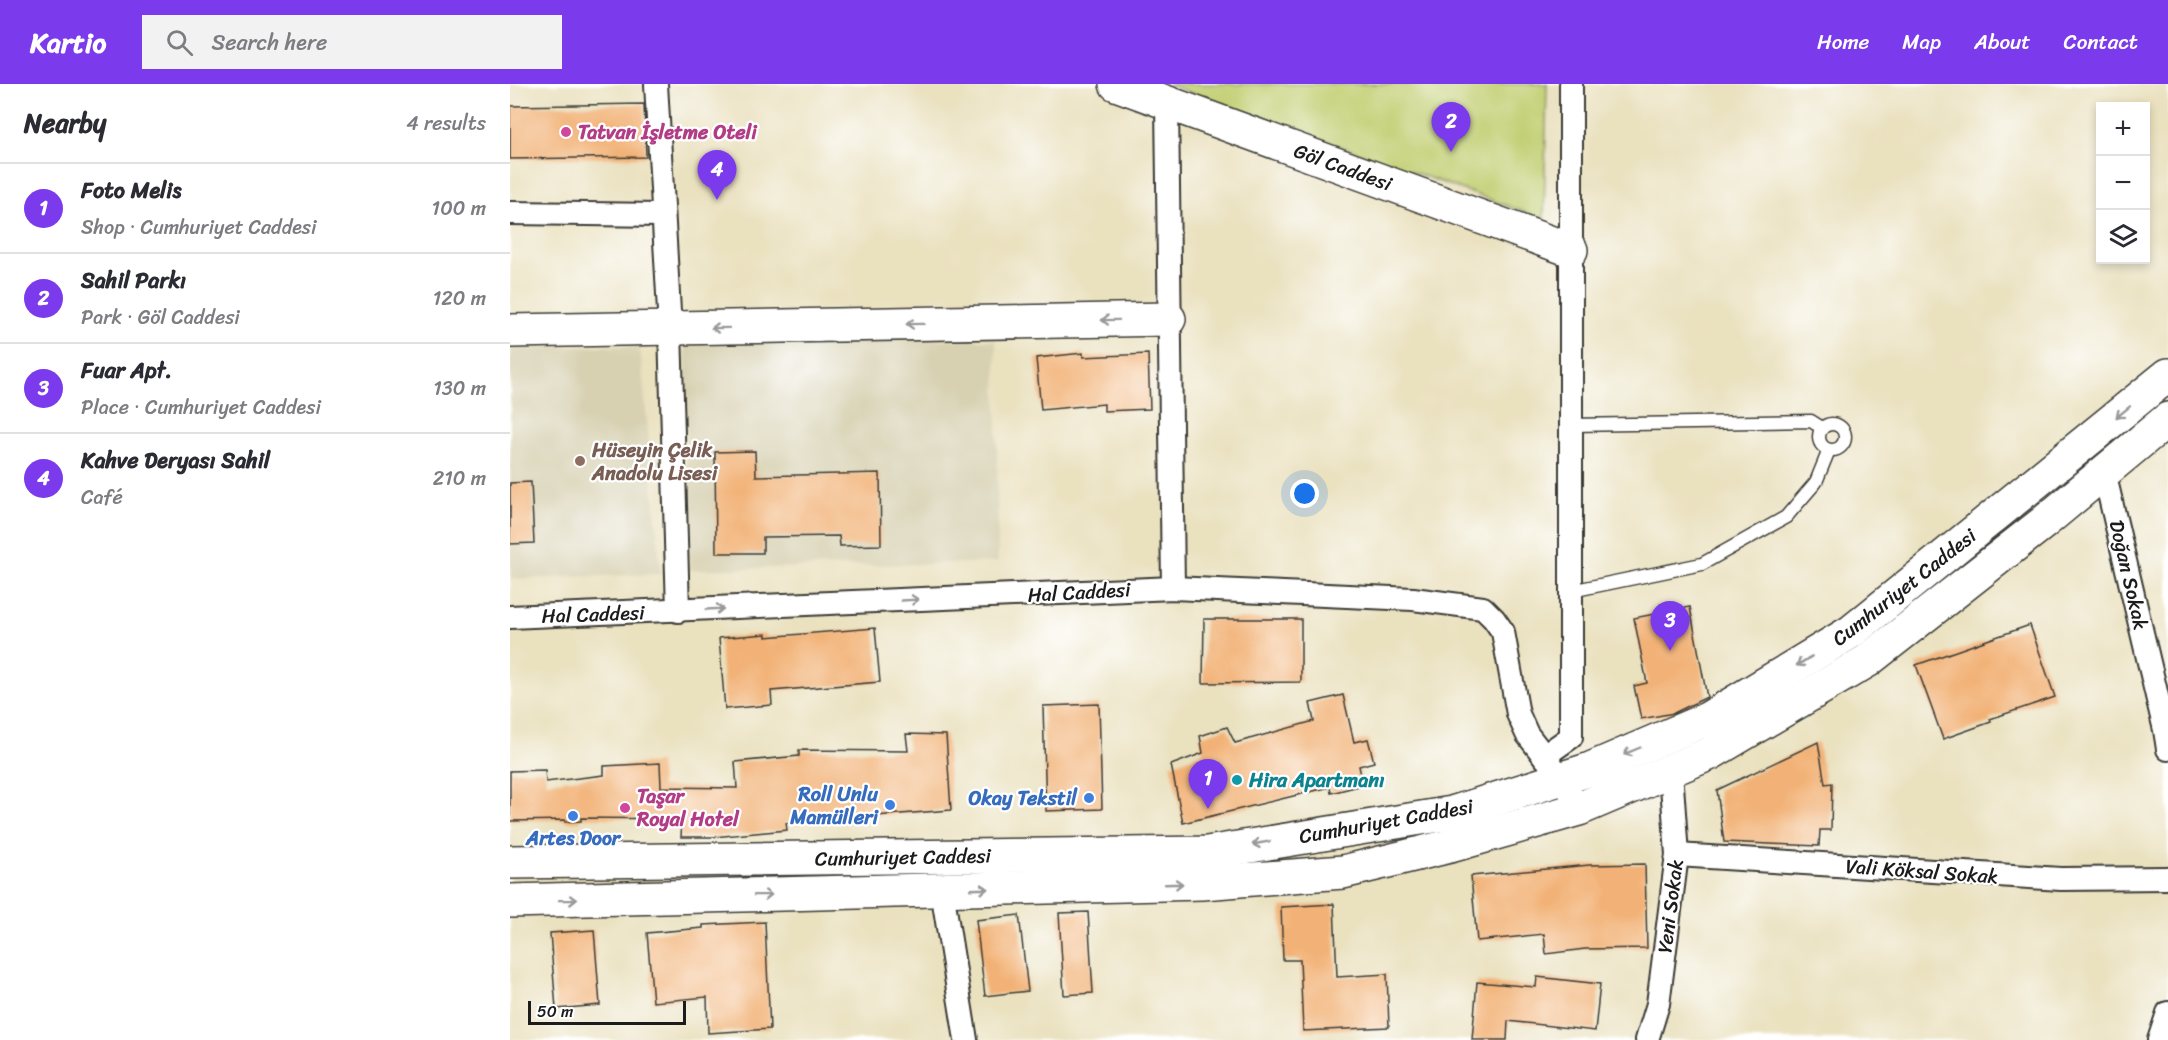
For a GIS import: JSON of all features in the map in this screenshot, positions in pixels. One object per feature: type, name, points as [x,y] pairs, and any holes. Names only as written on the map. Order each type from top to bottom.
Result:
[{"type":"main road","name":"Göl Caddesi","points":[[1116,84],[1571,250]]},
{"type":"main road","points":[[510,332],[1169,319]]},
{"type":"main road","name":"Cumhuriyet Caddesi","points":[[510,862],[1207,853],[1452,813],[1553,767],[1588,770],[1707,719],[1851,632],[2168,375]]},
{"type":"main road","name":"Cumhuriyet Caddesi","points":[[510,901],[1202,883],[1343,872],[1454,845],[1580,809],[1711,753],[1867,661],[2043,523],[2168,419]]},
{"type":"street","points":[[656,84],[670,329],[678,611]]},
{"type":"street","points":[[1553,767],[1571,737],[1571,84]]},
{"type":"street","points":[[1167,103],[1173,588]]},
{"type":"street","points":[[510,213],[662,215]]},
{"type":"street","name":"Doğan Sokak","points":[[2104,472],[2167,735]]},
{"type":"street","name":"Hal Caddesi","points":[[510,617],[1173,588],[1413,599],[1483,608],[1503,633],[1518,714],[1527,734],[1553,767],[1580,809]]},
{"type":"street","name":"Yeni Sokak","points":[[1647,1040],[1658,1004],[1677,855],[1671,771]]},
{"type":"street","name":"Vali Köksal Sokak","points":[[1677,855],[2061,879],[2168,878]]},
{"type":"street","points":[[942,890],[966,1040]]},
{"type":"street","points":[[2159,1040],[2168,1013]]},
{"type":"lane","points":[[1571,426],[1811,421],[1822,428]]},
{"type":"lane","points":[[1835,424],[1840,426],[1845,435],[1843,445],[1829,450],[1818,440],[1822,428],[1835,424]]},
{"type":"lane","points":[[1571,591],[1702,564],[1786,517],[1816,482],[1829,450]]},
{"type":"shaded area","points":[[685,339],[996,340],[998,562],[689,570]]},
{"type":"shaded area","name":"Hüseyin Çelik Anadolu Lisesi","points":[[640,346],[661,574],[510,579],[510,347]]},
{"type":"green space","points":[[1167,84],[1547,84],[1544,219]]},
{"type":"building","name":"Tatvan İşletme Oteli","points":[[644,104],[646,157],[510,159],[510,106]]},
{"type":"building","points":[[1083,353],[1083,357],[1148,354],[1150,409],[1104,411],[1104,404],[1041,410],[1036,358]]},
{"type":"building","points":[[755,451],[756,476],[880,473],[881,545],[840,546],[839,536],[763,537],[763,553],[716,553],[715,452]]},
{"type":"building","points":[[531,482],[534,543],[510,544],[510,483]]},
{"type":"building","points":[[1690,607],[1707,697],[1674,713],[1641,719],[1634,686],[1647,683],[1634,618]]},
{"type":"building","points":[[1204,619],[1301,619],[1301,682],[1203,683]]},
{"type":"building","points":[[2030,625],[2055,697],[1990,719],[1991,722],[1943,739],[1916,665]]},
{"type":"building","points":[[875,628],[880,682],[771,691],[772,705],[725,709],[719,638],[766,634],[766,637]]},
{"type":"building","name":"Hira Apartmanı","points":[[1343,695],[1354,742],[1368,739],[1374,762],[1359,766],[1363,785],[1331,793],[1330,787],[1183,823],[1171,765],[1203,753],[1200,736],[1227,727],[1235,743],[1314,721],[1310,703]]},
{"type":"building","points":[[1099,704],[1102,809],[1046,811],[1043,706]]},
{"type":"building","points":[[906,734],[946,735],[951,810],[786,823],[787,830],[713,837],[681,837],[682,819],[581,818],[581,821],[565,822],[565,820],[510,821],[510,771],[545,770],[546,782],[604,775],[604,766],[660,763],[661,787],[737,788],[735,762],[799,756],[799,750],[908,751]]},
{"type":"building","points":[[1818,742],[1825,784],[1832,783],[1831,830],[1820,830],[1819,846],[1724,842],[1717,790]]},
{"type":"building","points":[[1645,864],[1647,948],[1585,949],[1546,954],[1544,934],[1477,941],[1471,876],[1590,865]]},
{"type":"building","points":[[1334,904],[1337,977],[1387,974],[1389,1027],[1303,1031],[1300,960],[1283,960],[1281,907]]},
{"type":"building","points":[[1088,912],[1093,993],[1064,995],[1059,913]]},
{"type":"building","points":[[1019,915],[1028,991],[985,996],[976,920]]},
{"type":"building","points":[[765,922],[770,1029],[708,1033],[707,997],[653,1002],[647,933],[703,928],[703,925]]},
{"type":"building","points":[[594,930],[600,1005],[556,1009],[550,933]]},
{"type":"building","points":[[1537,977],[1600,984],[1595,1031],[1508,1021],[1507,1040],[1472,1040],[1477,982],[1536,987]]},
{"type":"place","name":"Tatvan İşletme Oteli","points":[[566,132]]},
{"type":"place","name":"Sahil Parkı","points":[[1451,152]]},
{"type":"place","name":"Kahve Deryası Sahil","points":[[717,200]]},
{"type":"place","name":"Hüseyin Çelik Anadolu Lisesi","points":[[580,461]]},
{"type":"place","name":"Fuar Apt.","points":[[1670,651]]},
{"type":"place","name":"Hira Apartmanı","points":[[1237,780]]},
{"type":"place","name":"Okay Tekstil","points":[[1089,798]]},
{"type":"place","name":"Roll Unlu Mamülleri","points":[[890,805]]},
{"type":"place","name":"Taşar Royal Hotel","points":[[625,808]]},
{"type":"place","name":"Foto Melis","points":[[1208,809]]},
{"type":"place","name":"Artes Door","points":[[573,816]]}]
